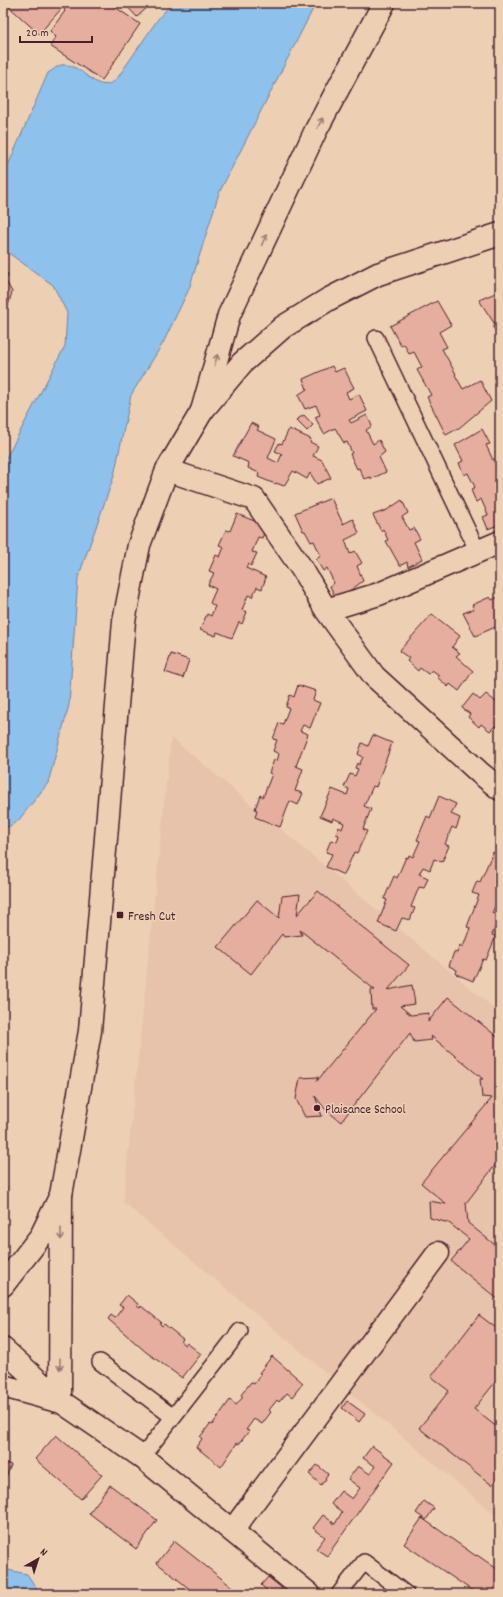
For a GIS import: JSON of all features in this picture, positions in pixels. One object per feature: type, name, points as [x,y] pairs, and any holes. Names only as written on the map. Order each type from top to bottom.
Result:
[{"type":"main road","points":[[202,411],[228,315],[316,130],[384,3]]},
{"type":"main road","points":[[60,1402],[61,1195],[90,1031],[124,621],[139,545],[167,470],[202,411],[242,363],[283,327],[328,299],[378,274],[500,234]]},
{"type":"main road","points":[[167,470],[254,499],[302,569],[326,610],[374,676],[480,773],[500,789]]},
{"type":"main road","points":[[326,610],[379,594],[500,542]]},
{"type":"main road","points":[[3,1285],[41,1236],[61,1195]]},
{"type":"main road","points":[[232,1531],[438,1253]]},
{"type":"main road","points":[[3,1349],[60,1402],[142,1457],[309,1594]]},
{"type":"main road","points":[[3,1386],[60,1402]]},
{"type":"lane","points":[[376,338],[478,552]]},
{"type":"lane","points":[[142,1457],[240,1331]]},
{"type":"lane","points":[[100,1362],[173,1417]]},
{"type":"lane","points":[[339,1594],[364,1562],[406,1594]]},
{"type":"shaded area","name":"Plaisance School","points":[[171,737],[500,1013],[500,1519],[123,1202]]},
{"type":"water","points":[[172,3],[316,3],[219,193],[189,289],[163,343],[131,395],[114,476],[78,578],[69,705],[48,783],[18,821],[3,830],[3,464],[65,346],[67,313],[53,285],[3,249],[3,177],[48,73],[61,65],[69,65],[76,68],[95,82],[109,84],[116,80],[158,19]]},
{"type":"water","points":[[3,1569],[27,1574],[40,1594],[3,1594]]},
{"type":"building","points":[[3,3],[57,3],[62,8],[39,34],[6,4],[3,7]]},
{"type":"building","points":[[66,3],[109,3],[140,24],[102,80],[50,46],[56,37],[50,31],[65,11],[64,10],[67,5]]},
{"type":"building","points":[[124,3],[152,3],[137,17]]},
{"type":"building","points":[[3,271],[8,274],[6,281],[12,292],[8,306],[3,308]]},
{"type":"building","points":[[500,291],[500,339],[493,327],[496,326],[479,300]]},
{"type":"building","points":[[437,301],[451,325],[439,332],[447,347],[442,349],[456,374],[455,375],[463,389],[480,380],[491,401],[459,428],[446,435],[427,397],[431,395],[417,370],[422,367],[414,352],[409,354],[404,344],[401,346],[390,326]]},
{"type":"building","points":[[332,366],[335,372],[344,368],[354,388],[346,392],[349,399],[359,394],[367,411],[349,420],[351,423],[367,415],[372,426],[366,430],[373,444],[379,440],[385,452],[379,457],[386,472],[371,479],[371,477],[364,479],[359,468],[357,469],[350,454],[352,453],[347,442],[344,443],[335,428],[324,434],[315,417],[320,415],[316,405],[305,409],[298,395],[307,389],[303,379]]},
{"type":"building","points":[[304,415],[313,425],[307,431],[296,420]]},
{"type":"building","points":[[251,423],[259,427],[257,430],[276,439],[268,458],[278,463],[282,454],[275,451],[279,443],[282,444],[289,429],[311,439],[310,442],[318,446],[313,456],[322,460],[331,478],[317,484],[310,473],[307,479],[293,471],[284,486],[258,477],[259,473],[248,468],[249,463],[233,456]]},
{"type":"building","points":[[482,429],[490,444],[486,445],[493,460],[496,458],[500,465],[498,471],[500,474],[500,524],[488,529],[483,517],[488,515],[481,499],[476,502],[471,490],[475,487],[468,473],[464,475],[459,463],[463,461],[455,445]]},
{"type":"building","points":[[331,498],[343,524],[353,519],[359,533],[345,540],[350,554],[355,551],[362,563],[357,566],[363,581],[348,592],[335,597],[330,586],[334,583],[327,568],[323,571],[316,559],[321,556],[314,541],[311,542],[305,531],[303,531],[295,513]]},
{"type":"building","points":[[402,500],[408,513],[402,517],[409,530],[414,528],[420,539],[414,542],[422,559],[408,567],[407,562],[400,566],[386,541],[388,540],[383,529],[381,531],[373,515],[387,510]]},
{"type":"building","points":[[237,514],[267,526],[262,538],[258,537],[252,552],[257,553],[251,566],[248,564],[246,568],[266,577],[262,589],[257,587],[252,597],[248,595],[242,610],[247,612],[242,624],[239,622],[232,638],[217,632],[216,636],[200,630],[207,614],[211,616],[215,606],[210,603],[216,589],[208,585],[214,573],[209,571],[216,555],[220,557],[224,547],[219,545],[226,530],[230,531]]},
{"type":"building","points":[[500,596],[500,625],[475,636],[463,613],[474,609],[472,605],[490,597],[492,600]]},
{"type":"building","points":[[432,614],[460,636],[452,647],[460,653],[456,656],[473,671],[459,691],[450,684],[448,687],[437,677],[439,675],[432,670],[428,674],[420,668],[418,671],[407,661],[409,658],[399,651]]},
{"type":"building","points":[[171,654],[189,660],[183,678],[165,672]]},
{"type":"building","points":[[298,685],[316,691],[313,700],[320,703],[310,728],[303,725],[300,731],[308,734],[296,766],[303,769],[295,791],[303,793],[298,805],[290,801],[280,827],[255,817],[257,810],[255,809],[260,795],[263,797],[272,774],[269,773],[274,760],[277,761],[279,754],[273,751],[277,740],[273,739],[279,723],[283,724],[289,708],[286,707],[290,695],[294,697]]},
{"type":"building","points":[[473,694],[480,700],[486,694],[500,705],[500,731],[495,726],[490,731],[481,724],[479,727],[468,717],[470,714],[462,708]]},
{"type":"building","points":[[373,735],[392,743],[376,787],[373,786],[364,806],[371,809],[363,829],[367,831],[357,853],[354,852],[344,875],[326,867],[332,854],[326,852],[331,840],[337,842],[339,835],[336,834],[339,827],[342,829],[344,823],[333,818],[332,821],[320,816],[332,789],[347,795],[349,789],[344,787],[350,774],[355,776],[358,769],[355,768],[357,763],[359,765],[363,757],[358,754],[362,743],[368,746]]},
{"type":"building","points":[[439,796],[456,804],[451,814],[460,818],[456,829],[452,827],[445,844],[449,846],[442,862],[434,859],[430,870],[423,867],[419,874],[428,878],[424,888],[419,887],[411,907],[415,908],[410,920],[402,918],[396,931],[378,923],[387,900],[384,899],[394,876],[397,878],[406,857],[408,858],[409,855],[413,857],[420,841],[417,840],[427,816],[430,818]]},
{"type":"building","points":[[500,844],[500,895],[492,913],[500,916],[492,935],[496,936],[486,960],[483,959],[473,981],[456,974],[457,970],[449,966],[454,952],[457,953],[460,945],[463,947],[470,928],[467,927],[479,895],[472,893],[477,881],[480,882],[493,852],[496,853]]},
{"type":"building","name":"Plaisance School","points":[[318,891],[409,965],[388,990],[412,985],[415,1004],[400,1006],[411,1015],[429,1013],[428,1022],[448,997],[500,1039],[500,1076],[498,1078],[500,1078],[500,1159],[466,1203],[468,1223],[500,1249],[500,1301],[451,1261],[469,1239],[449,1223],[430,1218],[429,1201],[446,1204],[421,1183],[492,1098],[482,1097],[480,1079],[483,1079],[431,1036],[432,1040],[414,1042],[410,1033],[341,1122],[325,1109],[315,1096],[322,1116],[305,1117],[296,1099],[300,1078],[318,1077],[317,1081],[376,1009],[372,1009],[371,990],[375,990],[300,930],[302,935],[284,937],[282,934],[251,974],[218,947],[257,900],[279,918],[282,896],[300,894],[297,915]]},
{"type":"building","points":[[3,1185],[7,1188],[3,1194]]},
{"type":"building","points":[[127,1295],[138,1304],[137,1306],[140,1308],[141,1306],[161,1322],[160,1324],[162,1326],[164,1324],[183,1339],[181,1342],[186,1345],[187,1343],[201,1354],[182,1378],[146,1352],[108,1319],[111,1315],[115,1318],[123,1307],[119,1305]]},
{"type":"building","points":[[479,1315],[500,1331],[500,1376],[474,1409],[498,1428],[500,1425],[500,1475],[492,1485],[419,1428],[449,1391],[431,1377]]},
{"type":"building","points":[[272,1356],[303,1383],[292,1397],[287,1393],[279,1402],[277,1400],[269,1410],[271,1412],[262,1424],[254,1419],[246,1430],[249,1431],[239,1444],[237,1443],[221,1467],[196,1447],[202,1439],[200,1437],[210,1424],[212,1425],[230,1400],[236,1405],[243,1397],[241,1395],[251,1382],[254,1384],[261,1374],[259,1373]]},
{"type":"building","points":[[347,1401],[365,1414],[359,1422],[342,1408]]},
{"type":"building","points":[[56,1435],[102,1475],[81,1499],[35,1459]]},
{"type":"building","points":[[372,1446],[394,1462],[327,1556],[316,1549],[325,1537],[313,1528],[323,1515],[335,1524],[342,1512],[331,1504],[341,1491],[352,1499],[360,1488],[348,1479],[358,1466],[370,1474],[375,1466],[363,1458]]},
{"type":"building","points":[[3,1462],[11,1465],[3,1484]]},
{"type":"building","points":[[317,1465],[328,1474],[321,1485],[309,1474]]},
{"type":"building","points":[[110,1485],[157,1520],[136,1549],[89,1513]]},
{"type":"building","points":[[424,1501],[434,1508],[426,1520],[416,1513]]},
{"type":"building","points":[[422,1518],[500,1571],[500,1594],[477,1594],[404,1544]]},
{"type":"building","points":[[174,1541],[241,1594],[196,1594],[157,1563]]},
{"type":"building","points":[[268,1577],[282,1588],[278,1594],[271,1594],[261,1585]]},
{"type":"place","name":"Fresh Cut","points":[[120,915]]},
{"type":"place","name":"Plaisance School","points":[[317,1108]]}]
